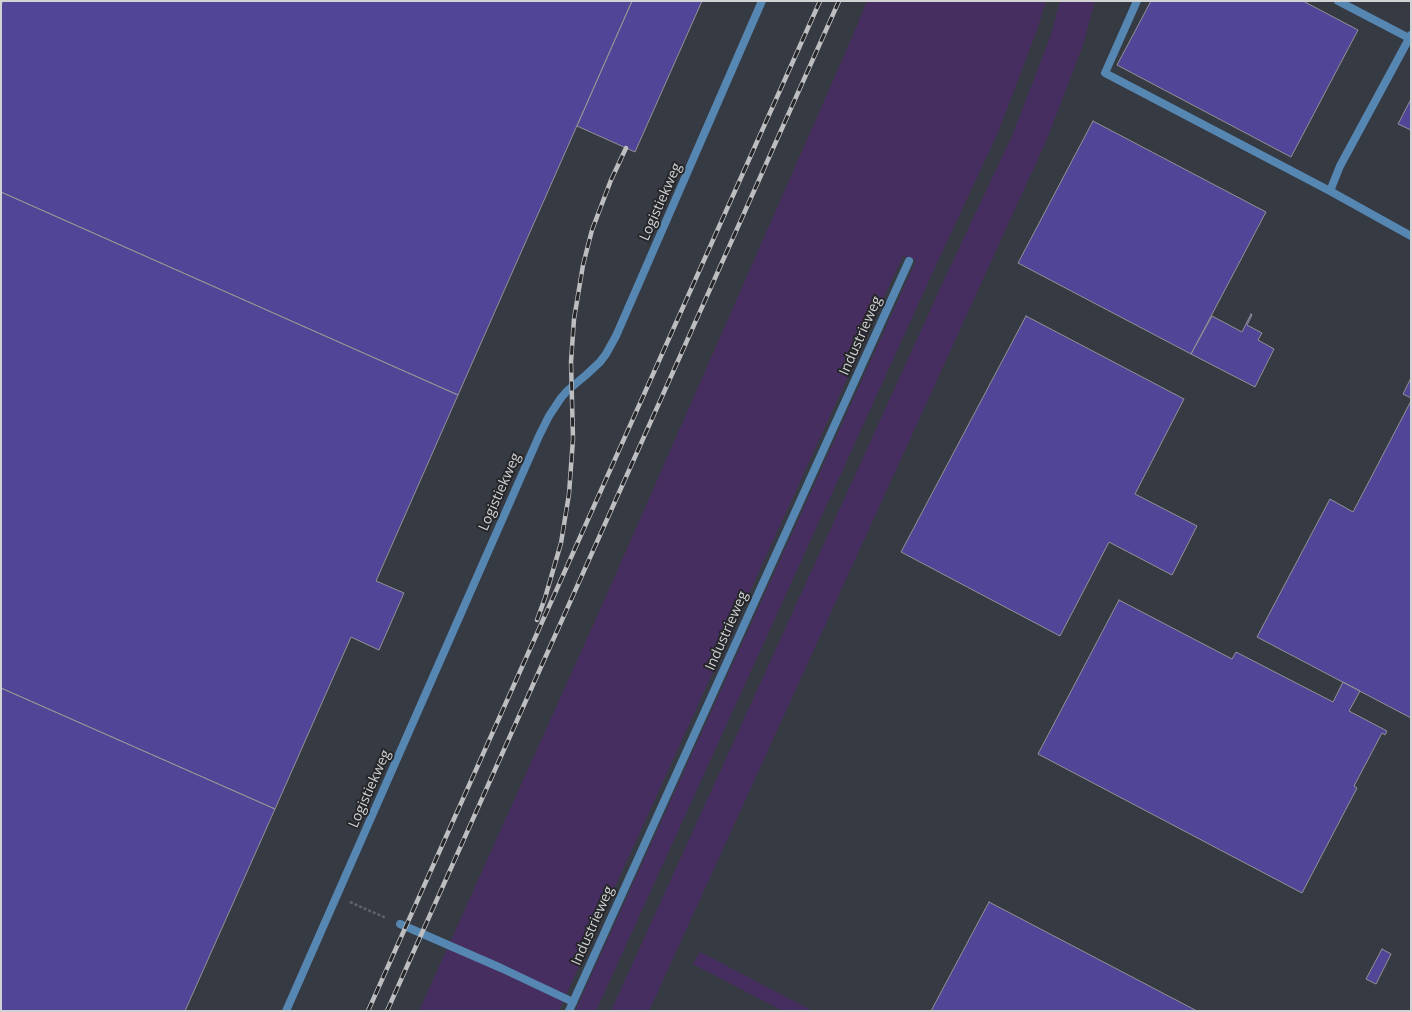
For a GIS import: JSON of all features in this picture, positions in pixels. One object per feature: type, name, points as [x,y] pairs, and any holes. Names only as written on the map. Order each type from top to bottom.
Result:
[{"type":"street","name":"Logistiekweg","points":[[286,1011],[538,436],[549,416],[567,390],[600,362],[616,336],[762,1]]},
{"type":"street","points":[[1137,1],[1105,73],[1330,191],[1411,236]]},
{"type":"street","points":[[1330,191],[1340,166],[1410,37],[1338,1]]},
{"type":"street","name":"Industrieweg","points":[[569,1011],[908,262]]},
{"type":"street","points":[[400,924],[501,968],[573,1002]]},
{"type":"path","points":[[337,896],[400,924]]},
{"type":"shaded area","points":[[1,1],[1411,1],[1411,1011],[1,1011]]},
{"type":"shaded area","points":[[867,1],[1046,1],[1037,30],[999,130],[596,1011],[575,1011],[916,261],[903,256],[559,1011],[419,1011],[604,601]]},
{"type":"shaded area","points":[[1060,1],[1095,1],[1083,45],[1047,139],[649,1011],[611,1011],[944,280],[1012,136],[1051,35]]},
{"type":"shaded area","points":[[700,952],[813,1011],[783,1011],[693,964]]},
{"type":"building","points":[[3,1],[632,1],[458,395],[1,192],[1,5]]},
{"type":"building","points":[[632,1],[702,1],[635,152],[577,126]]},
{"type":"building","points":[[1151,1],[1303,1],[1358,30],[1291,157],[1117,65]]},
{"type":"building","points":[[1411,99],[1411,130],[1398,124]]},
{"type":"building","points":[[1093,121],[1266,212],[1191,354],[1018,263]]},
{"type":"building","points":[[1,192],[458,395],[376,581],[404,593],[379,650],[351,637],[275,809],[1,688]]},
{"type":"building","points":[[1251,314],[1252,315],[1247,325],[1262,333],[1258,340],[1274,349],[1255,387],[1191,354],[1212,316],[1242,332]]},
{"type":"building","points":[[1026,316],[1184,399],[1135,494],[1197,526],[1172,575],[1109,542],[1060,636],[901,552]]},
{"type":"building","points":[[1410,380],[1411,381],[1411,398],[1403,394]]},
{"type":"building","points":[[1411,401],[1411,718],[1257,637],[1330,499],[1353,512]]},
{"type":"building","points":[[1119,600],[1232,659],[1236,652],[1333,702],[1343,682],[1360,691],[1349,711],[1387,731],[1385,735],[1382,733],[1354,786],[1357,788],[1302,893],[1038,754]]},
{"type":"building","points":[[1,688],[275,809],[185,1011],[1,1011]]},
{"type":"building","points":[[989,902],[1197,1011],[931,1011]]},
{"type":"building","points":[[1382,949],[1391,954],[1376,984],[1366,979]]},
{"type":"railway","points":[[368,1011],[820,1]]},
{"type":"railway","points":[[387,1011],[839,1]]},
{"type":"railway","points":[[537,620],[561,543],[569,494],[573,439],[571,362],[574,319],[583,265],[592,230],[611,180],[626,148]]}]
